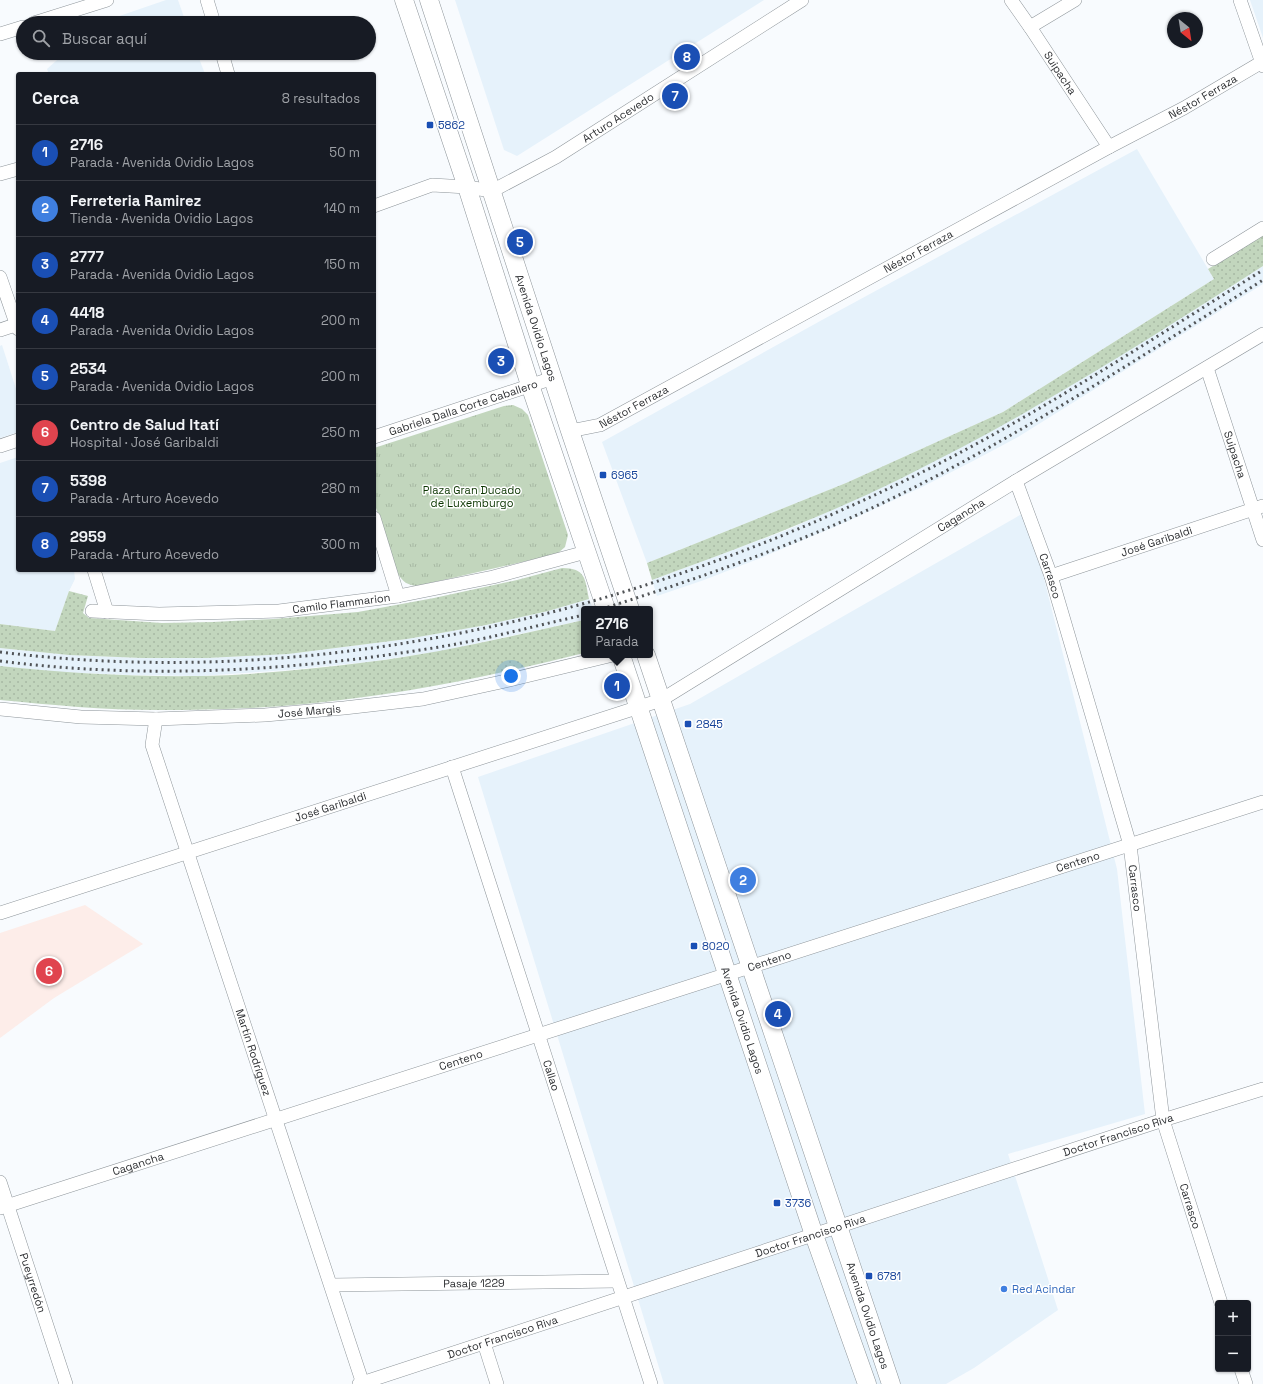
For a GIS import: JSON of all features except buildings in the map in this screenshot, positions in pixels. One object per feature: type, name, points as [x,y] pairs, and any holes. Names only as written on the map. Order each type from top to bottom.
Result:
[{"type":"main road","name":"Avenida Ovidio Lagos","points":[[404,0],[467,187],[530,385],[605,606]]},
{"type":"main road","name":"Avenida Ovidio Lagos","points":[[429,0],[629,606]]},
{"type":"main road","name":"Avenida Ovidio Lagos","points":[[622,658],[640,707],[814,1235],[867,1384]]},
{"type":"main road","name":"Avenida Ovidio Lagos","points":[[647,658],[891,1384]]},
{"type":"street","points":[[56,16],[106,0]]},
{"type":"street","points":[[208,0],[212,16]]},
{"type":"street","name":"Arturo Acevedo","points":[[492,191],[556,157],[802,0]]},
{"type":"street","name":"Suipacha","points":[[1011,0],[1109,147]]},
{"type":"street","points":[[1030,27],[1075,0]]},
{"type":"street","points":[[1240,0],[1262,64]]},
{"type":"street","points":[[0,34],[16,29]]},
{"type":"street","points":[[224,60],[227,72]]},
{"type":"street","name":"Néstor Ferraza","points":[[570,431],[600,425],[1109,147],[1184,108],[1262,64]]},
{"type":"street","points":[[0,174],[16,170]]},
{"type":"street","points":[[376,205],[432,185],[467,187],[492,191]]},
{"type":"street","points":[[1213,259],[1263,228]]},
{"type":"street","points":[[0,277],[16,321]]},
{"type":"street","points":[[0,330],[16,326]]},
{"type":"street","name":"Cagancha","points":[[661,700],[1016,481],[1263,334]]},
{"type":"street","name":"Suipacha","points":[[1207,368],[1258,508],[1263,540]]},
{"type":"street","name":"Gabriela Dalla Corte Caballero","points":[[376,436],[553,378]]},
{"type":"street","points":[[0,446],[16,441]]},
{"type":"street","name":"Carrasco","points":[[1016,481],[1051,576],[1130,845],[1163,1120],[1220,1300]]},
{"type":"street","name":"José Garibaldi","points":[[1051,576],[1258,508]]},
{"type":"street","points":[[376,524],[398,596]]},
{"type":"street","name":"Camilo Flammarion","points":[[92,611],[159,614],[279,611],[398,596],[493,577],[586,552]]},
{"type":"street","points":[[95,572],[107,612]]},
{"type":"street","name":"José Margis","points":[[0,709],[81,717],[156,719],[264,715],[344,708],[423,698],[501,682],[601,658]]},
{"type":"street","name":"José Garibaldi","points":[[0,912],[661,700]]},
{"type":"street","name":"Martín Rodríguez","points":[[156,719],[152,745],[331,1285],[362,1384]]},
{"type":"street","name":"Callao","points":[[452,767],[651,1384]]},
{"type":"street","name":"Centeno","points":[[276,1120],[728,973],[751,967],[1263,802]]},
{"type":"street","name":"Doctor Francisco Riva","points":[[362,1384],[1163,1120],[1263,1089]]},
{"type":"street","name":"Cagancha","points":[[4,1207],[276,1120]]},
{"type":"street","name":"Pueyrredón","points":[[0,1182],[4,1207],[66,1384]]},
{"type":"street","name":"Pasaje 1229","points":[[331,1285],[618,1281]]},
{"type":"street","points":[[484,1343],[497,1384]]},
{"type":"street","points":[[1242,1372],[1246,1384]]},
{"type":"shaded area","points":[[166,0],[178,0],[184,16],[119,16]]},
{"type":"shaded area","points":[[455,0],[764,0],[517,156],[504,150]]},
{"type":"shaded area","points":[[1250,0],[1263,0],[1263,38]]},
{"type":"shaded area","points":[[57,60],[200,60],[204,72],[48,72],[47,69]]},
{"type":"shaded area","points":[[1137,149],[1214,279],[1003,412],[846,483],[647,563],[602,442],[822,320]]},
{"type":"shaded area","points":[[1263,266],[1263,284],[1018,437],[922,487],[844,523],[758,559],[657,596],[652,580],[787,530],[900,479],[1188,314]]},
{"type":"shaded area","points":[[2,345],[16,389],[16,433],[0,438],[0,346]]},
{"type":"shaded area","points":[[16,458],[16,572],[74,572],[75,579],[69,591],[55,631],[0,624],[0,463]]},
{"type":"shaded area","points":[[1027,511],[1117,869],[1145,1114],[1008,1154],[1058,1310],[974,1368],[946,1384],[664,1384],[478,777],[690,704]]},
{"type":"shaded area","points":[[589,599],[592,606],[581,606],[581,621],[441,651],[368,662],[288,670],[200,676],[58,672],[0,666],[0,648],[69,655],[142,658],[207,658],[288,654],[407,639],[486,625],[548,611]]},
{"type":"shaded area","points":[[85,905],[143,944],[54,998],[0,1038],[0,933]]},
{"type":"green space","points":[[1263,235],[1263,266],[1122,355],[1003,425],[902,478],[810,520],[652,580],[647,563],[846,483],[1003,412],[1214,279],[1208,269]]},
{"type":"green space","name":"Plaza Gran Ducado de Luxemburgo","points":[[513,405],[522,409],[528,415],[568,535],[565,547],[557,554],[417,586],[406,583],[398,574],[376,508],[376,447],[504,406]]},
{"type":"green space","points":[[562,568],[576,570],[583,576],[589,599],[548,611],[486,625],[407,639],[288,654],[207,658],[142,658],[69,655],[0,648],[0,624],[55,631],[69,591],[88,596],[83,613],[89,618],[162,623],[213,622],[358,612],[434,598],[517,580]]},
{"type":"green space","points":[[581,621],[581,654],[445,684],[340,700],[287,706],[250,708],[137,710],[0,700],[0,666],[75,673],[149,676],[199,676],[262,673],[347,665],[476,644]]},
{"type":"railway","points":[[0,652],[117,661],[233,661],[348,651],[462,633],[575,606],[685,572],[794,531],[900,483],[994,434],[1039,408],[1129,354],[1263,270]]},
{"type":"railway","points":[[611,606],[680,584],[757,556],[870,509],[907,491],[998,442],[1088,390],[1263,280]]},
{"type":"railway","points":[[0,661],[56,667],[111,670],[167,671],[279,667],[390,655],[463,643],[581,616]]},
{"type":"place","name":"2959","points":[[687,57]]},
{"type":"place","name":"5398","points":[[675,96]]},
{"type":"place","name":"5862","points":[[430,125]]},
{"type":"place","name":"2534","points":[[520,242]]},
{"type":"place","name":"2777","points":[[501,361]]},
{"type":"place","name":"6965","points":[[603,475]]},
{"type":"place","name":"2716","points":[[617,686]]},
{"type":"place","name":"2845","points":[[688,724]]},
{"type":"place","name":"Ferreteria Ramirez","points":[[743,880]]},
{"type":"place","name":"8020","points":[[694,946]]},
{"type":"place","name":"Centro de Salud Itatí","points":[[49,971]]},
{"type":"place","name":"4418","points":[[778,1014]]},
{"type":"place","name":"3736","points":[[777,1203]]},
{"type":"place","name":"6781","points":[[869,1276]]},
{"type":"place","name":"Red Acindar","points":[[1004,1289]]}]
